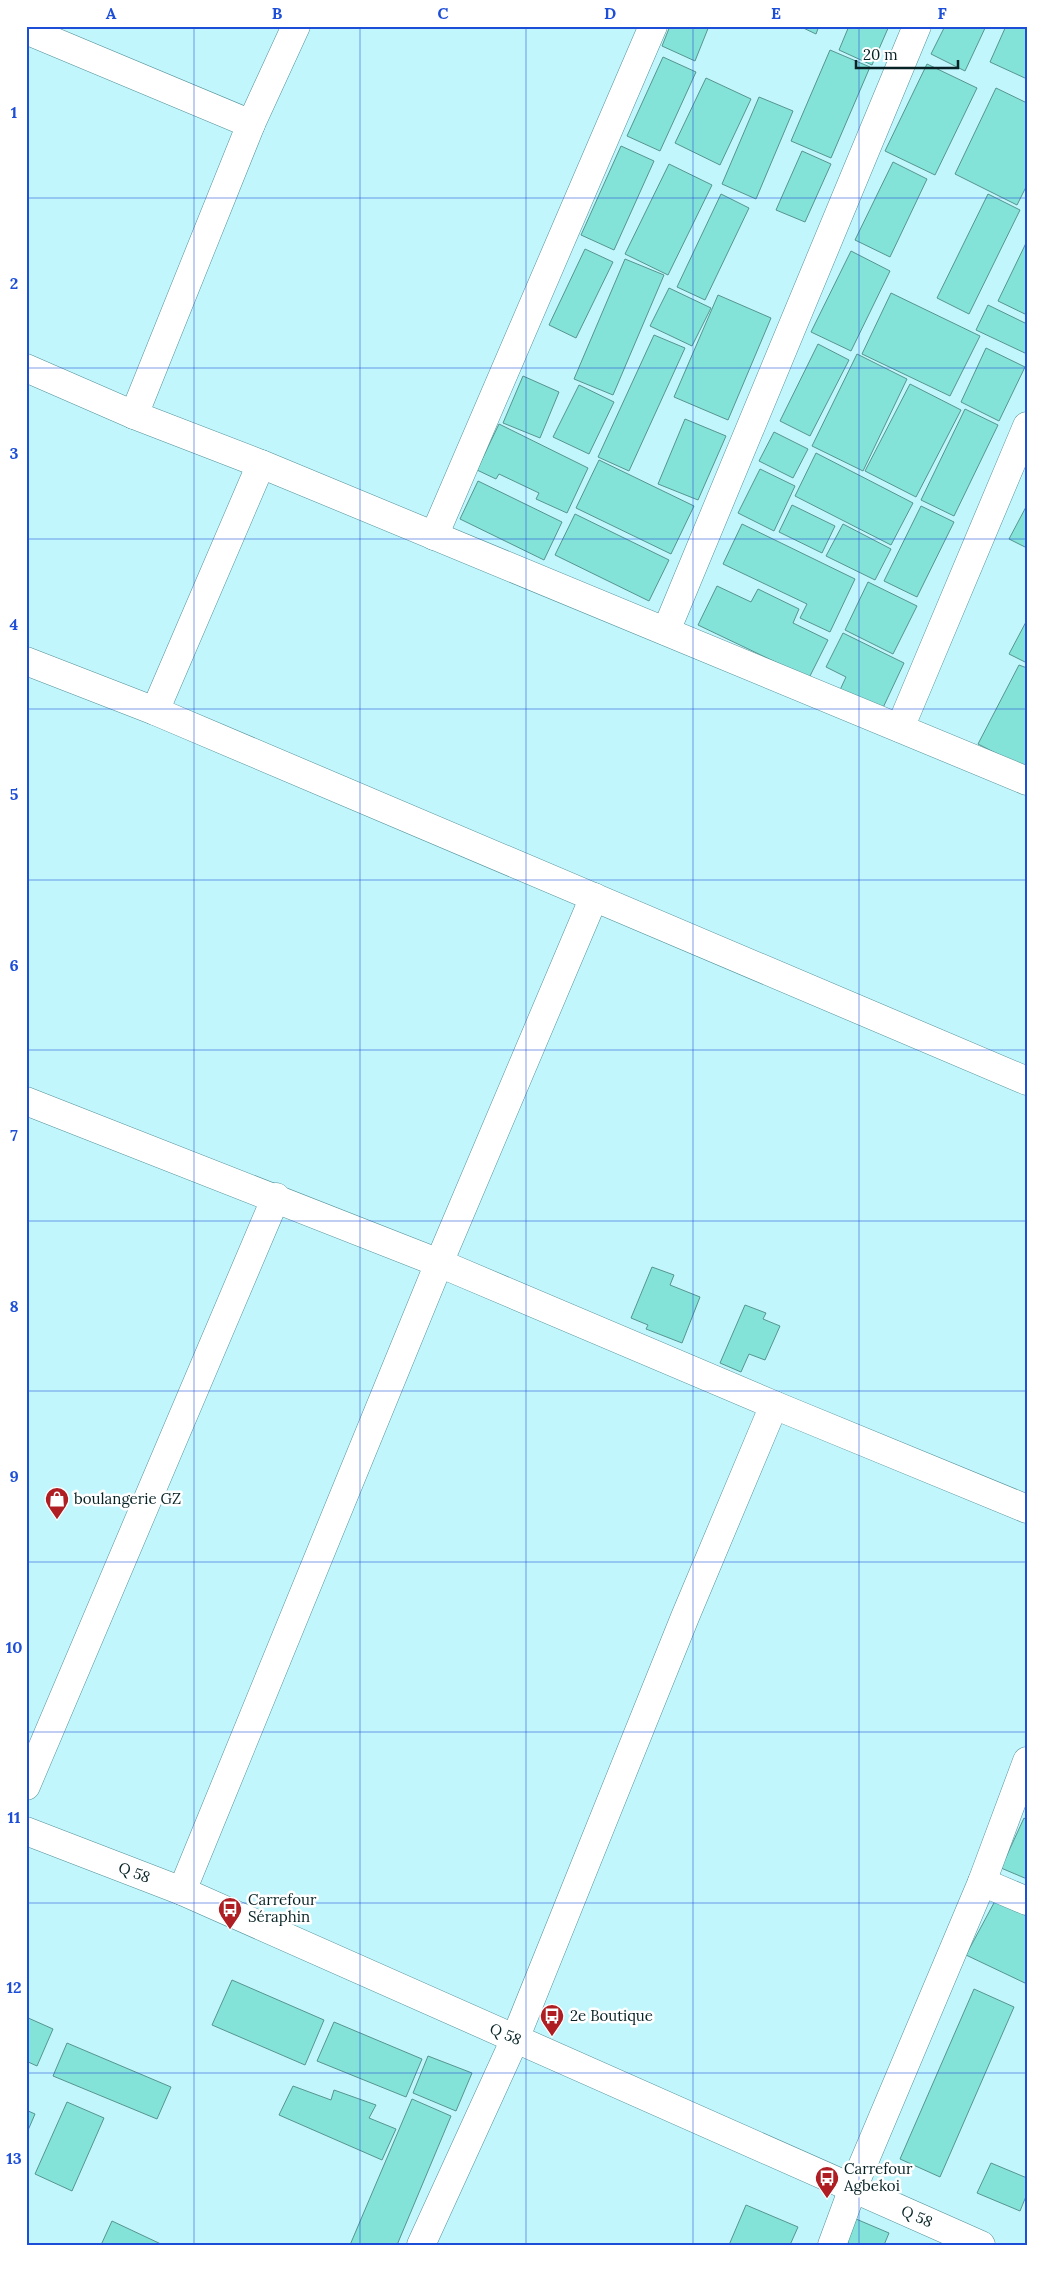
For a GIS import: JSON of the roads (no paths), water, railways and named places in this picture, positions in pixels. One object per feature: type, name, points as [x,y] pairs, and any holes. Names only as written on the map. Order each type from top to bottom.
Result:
[{"type":"street","points":[[134,415],[251,124],[296,26]]},
{"type":"street","points":[[434,536],[653,26]]},
{"type":"street","points":[[666,631],[917,26]]},
{"type":"street","points":[[26,30],[251,124]]},
{"type":"street","points":[[26,368],[134,415],[261,464],[1027,781]]},
{"type":"street","points":[[900,728],[1027,426]]},
{"type":"street","points":[[155,711],[261,464]]},
{"type":"street","points":[[26,661],[155,711],[1027,1081]]},
{"type":"street","points":[[182,1891],[439,1263],[594,897]]},
{"type":"street","points":[[26,1101],[439,1263],[774,1405],[1027,1509]]},
{"type":"street","points":[[26,1786],[276,1198]]},
{"type":"street","points":[[421,2245],[515,2039],[682,1626],[774,1405]]},
{"type":"street","points":[[832,2245],[853,2188],[982,1882],[1027,1761]]},
{"type":"street","name":"Q 58","points":[[26,1831],[182,1891],[981,2245]]},
{"type":"street","points":[[982,1882],[1027,1901]]},
{"type":"place","name":"boulangerie GZ","points":[[57,1520]]},
{"type":"place","name":"Carrefour Séraphin","points":[[230,1930]]},
{"type":"place","name":"2e Boutique","points":[[552,2037]]},
{"type":"place","name":"Carrefour Agbekoi","points":[[827,2199]]}]
